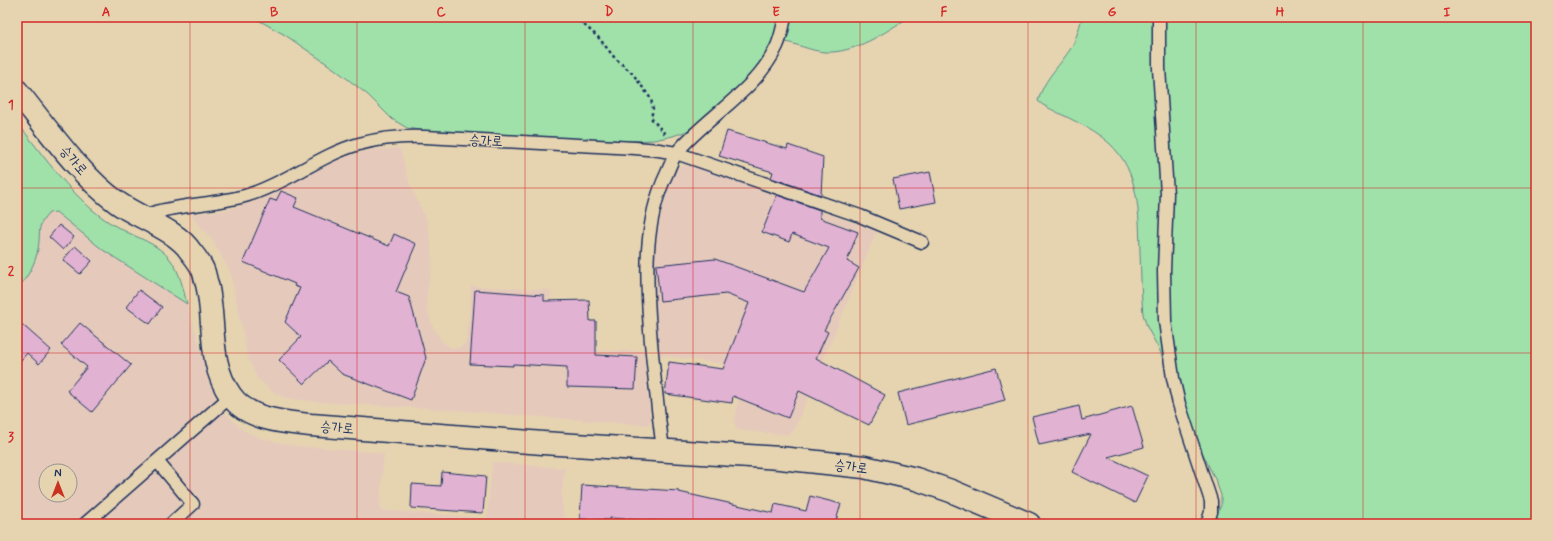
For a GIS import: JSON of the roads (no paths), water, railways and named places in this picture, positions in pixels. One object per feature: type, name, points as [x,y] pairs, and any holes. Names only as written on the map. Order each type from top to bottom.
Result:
[{"type":"street","name":"승가로","points":[[17,91],[75,162],[98,187],[119,204],[172,234],[190,249],[203,270],[210,295],[212,332],[219,375],[231,396],[243,407],[258,416],[292,422],[543,442],[780,458],[864,467],[916,479],[951,491],[1029,524]]},
{"type":"lane","points":[[663,450],[648,302],[647,261],[650,226],[654,203],[676,153],[758,74],[777,46],[785,17]]},
{"type":"lane","points":[[1159,17],[1160,76],[1167,188],[1164,279],[1165,321],[1173,378],[1179,404],[1211,501],[1207,524]]},
{"type":"lane","name":"승가로","points":[[142,217],[163,210],[234,199],[250,194],[268,188],[328,157],[358,144],[401,136],[635,148],[676,153],[860,216],[922,242]]},
{"type":"lane","points":[[85,524],[231,396]]},
{"type":"lane","points":[[157,460],[193,504],[171,524]]}]
